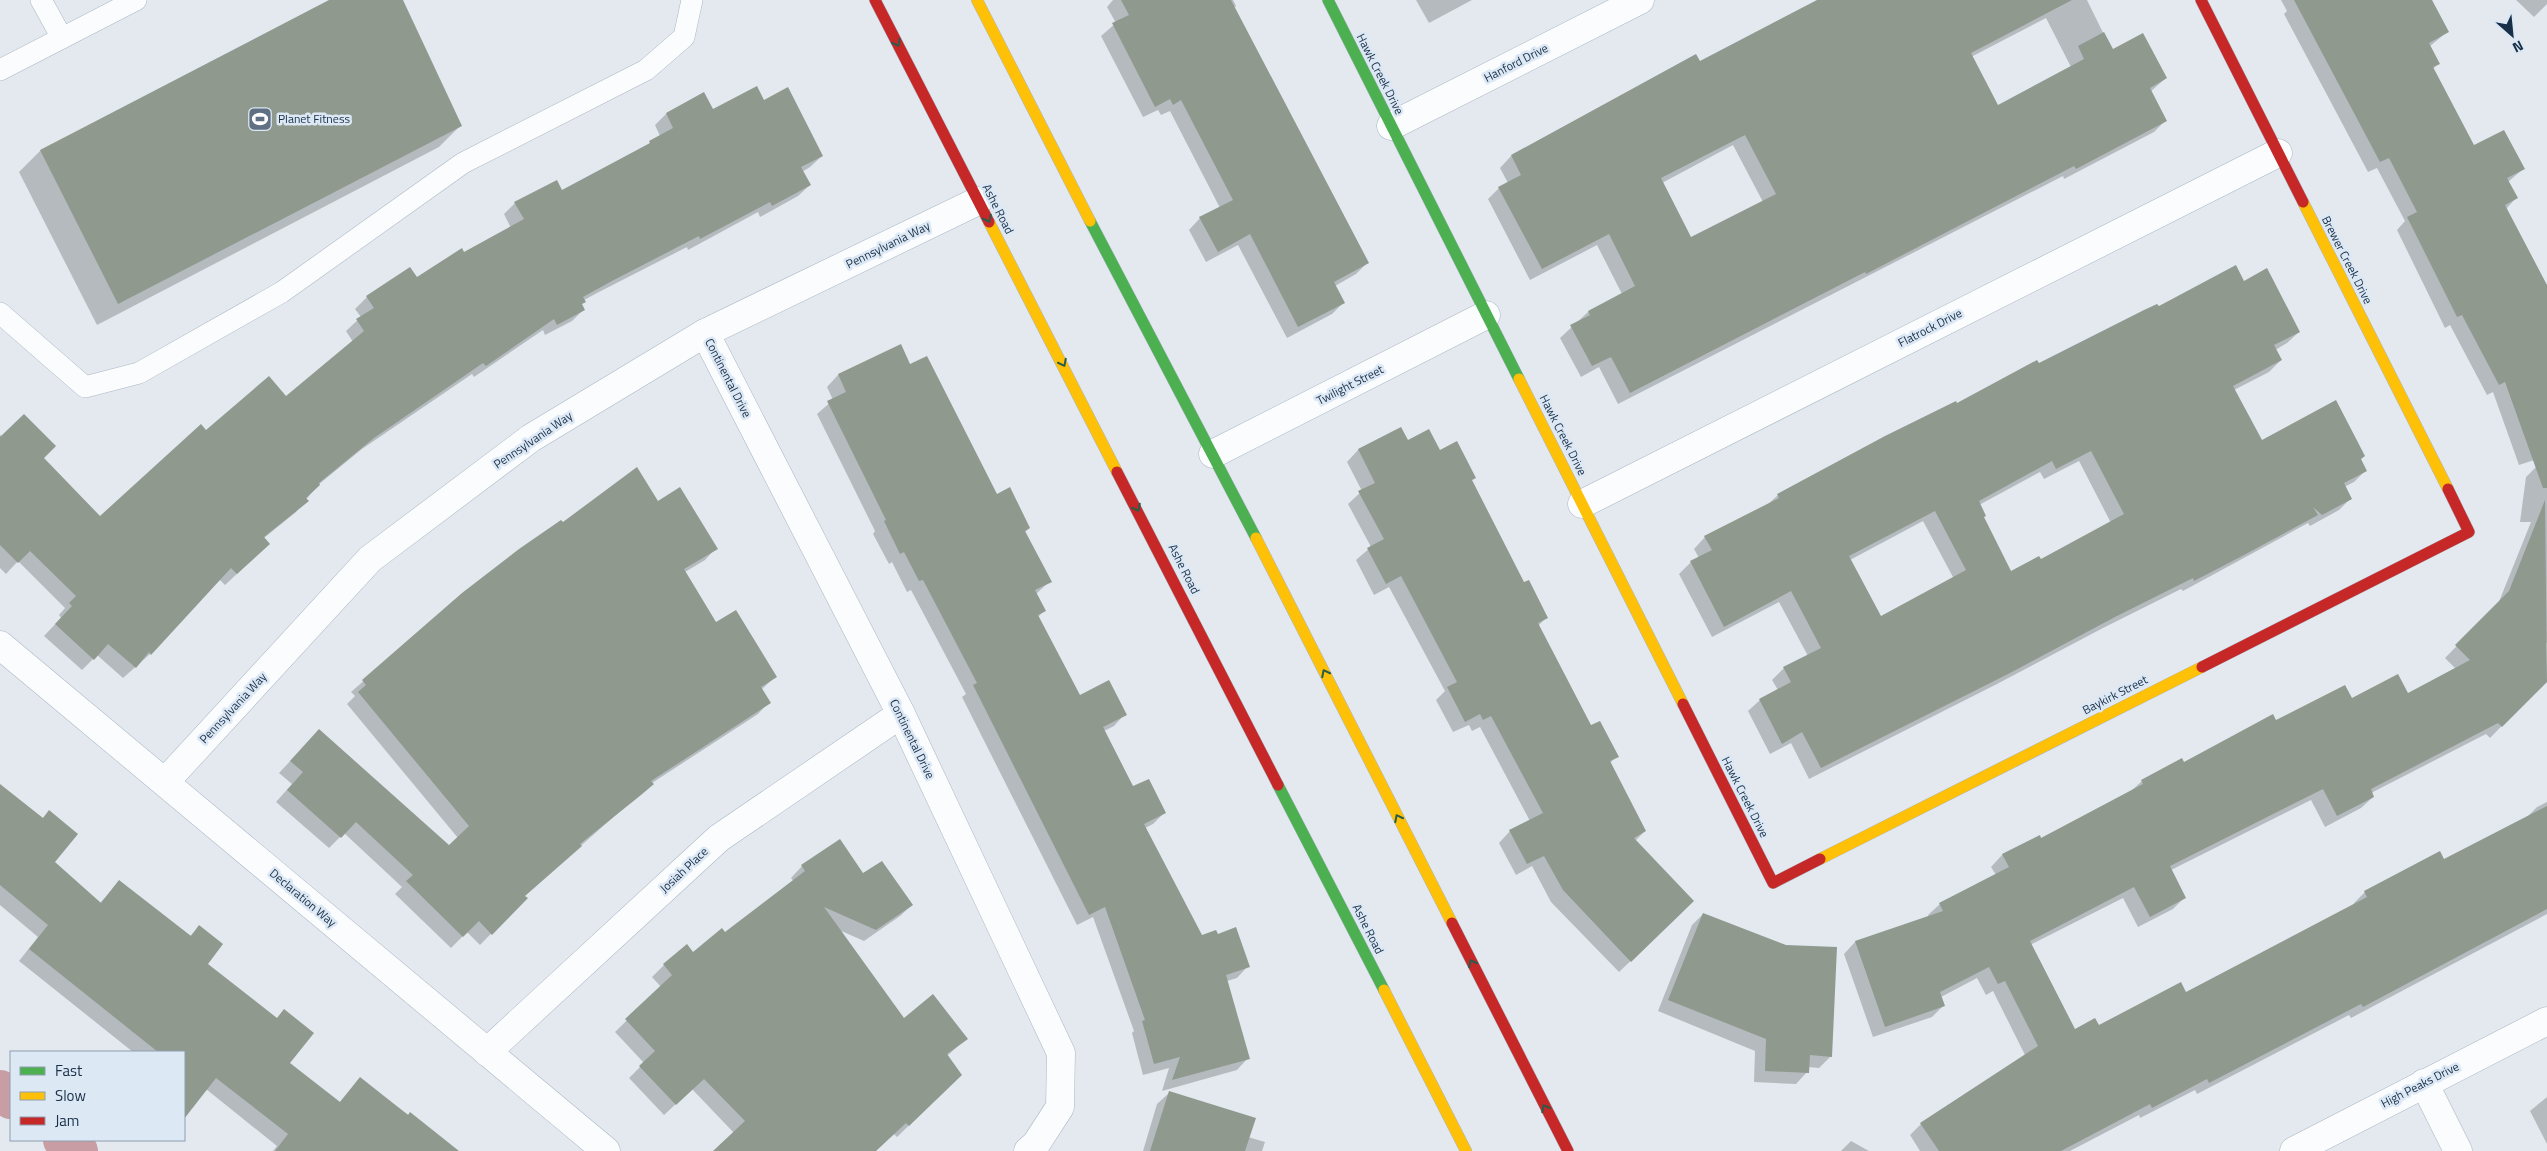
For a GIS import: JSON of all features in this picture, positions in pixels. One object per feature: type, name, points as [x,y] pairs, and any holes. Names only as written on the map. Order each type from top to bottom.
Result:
[{"type":"street","name":"Ashe Road","points":[[875,0],[1466,1151]]},
{"type":"street","points":[[977,0],[1059,162],[1213,454],[1568,1151]]},
{"type":"street","name":"Hawk Creek Drive","points":[[1328,0],[1773,883]]},
{"type":"street","name":"Hanford Drive","points":[[1391,126],[1640,0]]},
{"type":"street","name":"Brewer Creek Drive","points":[[2201,0],[2469,532]]},
{"type":"street","name":"Flatrock Drive","points":[[1582,504],[2278,153]]},
{"type":"street","name":"Pennsylvania Way","points":[[165,782],[370,560],[532,438],[705,332],[978,201]]},
{"type":"street","name":"Twilight Street","points":[[1213,454],[1486,315]]},
{"type":"street","name":"Continental Drive","points":[[705,332],[901,714],[1061,1053],[1060,1106],[1036,1144],[1028,1151]]},
{"type":"street","name":"Baykirk Street","points":[[1773,883],[2469,532]]},
{"type":"street","name":"Declaration Way","points":[[0,645],[606,1151]]},
{"type":"street","name":"Josiah Place","points":[[487,1052],[719,838],[901,714]]},
{"type":"street","name":"High Peaks Drive","points":[[2294,1151],[2547,1021]]},
{"type":"street","points":[[2424,1083],[2458,1151]]},
{"type":"lane","points":[[41,0],[62,38]]},
{"type":"lane","points":[[0,70],[136,0]]},
{"type":"lane","points":[[0,313],[85,387],[139,373],[282,292],[463,163],[646,70],[684,37],[692,0]]},
{"type":"building","points":[[329,0],[403,0],[462,126],[118,304],[40,150]]},
{"type":"building","points":[[1121,0],[1231,0],[1369,263],[1334,282],[1345,303],[1298,327],[1250,234],[1218,252],[1199,217],[1233,200],[1181,100],[1173,105],[1170,99],[1155,107],[1112,23],[1129,15]]},
{"type":"building","points":[[1817,0],[2072,0],[1971,53],[1998,105],[2084,59],[2078,46],[2104,32],[2113,49],[2143,33],[2167,78],[2150,88],[2167,121],[2076,169],[2074,166],[1630,393],[1611,357],[1592,366],[1570,325],[1590,315],[1588,311],[1635,286],[1609,234],[1542,269],[1498,187],[1521,175],[1511,155],[1696,54],[1700,61]],"holes":[[[1745,135],[1776,194],[1691,237],[1661,178]]]},
{"type":"building","points":[[2294,0],[2432,0],[2449,32],[2429,43],[2440,64],[2433,67],[2474,145],[2504,130],[2525,169],[2507,178],[2518,198],[2505,205],[2547,285],[2547,488],[2543,488],[2505,382],[2499,385],[2462,315],[2457,317],[2407,217],[2417,212],[2389,158],[2380,162]]},
{"type":"building","points":[[757,86],[764,100],[788,87],[823,156],[801,167],[811,185],[772,206],[770,202],[700,239],[699,236],[583,297],[586,302],[582,304],[585,310],[557,325],[554,319],[486,366],[483,363],[374,438],[319,483],[320,485],[306,498],[309,501],[264,537],[270,544],[237,574],[231,568],[151,655],[149,652],[136,668],[108,644],[94,660],[55,624],[72,606],[69,603],[76,596],[30,551],[18,563],[0,545],[0,437],[24,414],[56,446],[44,458],[100,516],[201,424],[206,430],[269,376],[286,396],[364,331],[356,319],[374,308],[366,296],[410,267],[417,277],[462,248],[464,252],[524,219],[514,202],[557,180],[562,190],[650,143],[649,141],[673,128],[666,113],[704,92],[713,109]]},
{"type":"building","points":[[2236,265],[2244,281],[2267,268],[2300,332],[2274,345],[2282,360],[2233,386],[2262,440],[2336,400],[2365,456],[2361,459],[2367,471],[2344,483],[2352,499],[2322,515],[2313,507],[2318,515],[2244,555],[2194,581],[2193,578],[2115,617],[2010,673],[1821,768],[1802,732],[1782,744],[1759,699],[1791,682],[1783,667],[1821,648],[1791,591],[1724,627],[1690,561],[1712,550],[1704,536],[1779,498],[1777,494],[1885,436],[1956,401],[1957,403],[2037,360],[2039,363],[2144,310],[2157,304],[2159,306]],"holes":[[[2091,451],[2124,514],[2041,559],[2039,556],[2011,571],[1984,517],[1986,516],[1979,501],[2052,461],[2056,469]],[[1935,511],[1966,570],[1881,616],[1849,556]]]},
{"type":"building","points":[[901,344],[910,364],[927,356],[997,494],[1010,487],[1030,528],[1025,531],[1052,582],[1035,590],[1046,611],[1038,615],[1080,695],[1109,680],[1127,715],[1103,727],[1133,786],[1149,779],[1166,813],[1144,824],[1202,935],[1216,930],[1218,934],[1236,927],[1250,967],[1226,975],[1250,1059],[1172,1080],[1180,1057],[1154,1064],[1142,1021],[1145,1020],[1105,907],[1089,915],[973,685],[977,683],[923,580],[919,581],[904,552],[900,554],[884,521],[886,520],[827,401],[846,392],[838,374]]},
{"type":"building","points":[[1401,427],[1408,440],[1429,429],[1440,450],[1457,441],[1476,478],[1472,480],[1524,582],[1529,580],[1548,618],[1538,623],[1591,725],[1600,721],[1619,757],[1610,761],[1646,831],[1634,838],[1694,901],[1631,962],[1563,890],[1544,856],[1527,864],[1509,830],[1543,813],[1491,716],[1483,720],[1480,714],[1465,722],[1447,687],[1457,682],[1401,576],[1386,584],[1367,548],[1384,539],[1358,491],[1375,483],[1358,449]]},
{"type":"building","points":[[637,467],[658,501],[680,487],[718,549],[684,569],[716,622],[736,610],[777,677],[761,687],[771,703],[651,781],[654,784],[580,844],[582,846],[525,896],[528,898],[492,935],[479,921],[463,937],[406,881],[413,875],[356,822],[341,838],[287,790],[303,772],[290,761],[319,729],[449,845],[469,826],[358,692],[366,685],[362,680],[462,593],[519,549],[561,520],[563,522]]},
{"type":"building","points":[[2545,500],[2547,682],[2502,727],[2498,723],[2371,789],[2374,797],[2337,816],[2323,789],[2170,866],[2186,898],[2150,917],[2134,887],[2030,941],[2075,1029],[2095,1018],[2099,1025],[2181,982],[2186,992],[2367,897],[2364,891],[2440,851],[2444,859],[2547,806],[2547,909],[2363,1007],[2361,1004],[2209,1083],[2207,1079],[2152,1108],[2150,1104],[2061,1151],[1939,1151],[1920,1123],[2038,1046],[2005,981],[1998,984],[1989,967],[1940,992],[1945,1006],[1885,1027],[1855,941],[1943,911],[1939,903],[2009,867],[2002,854],[2040,835],[2041,838],[2143,784],[2141,780],[2182,758],[2184,762],[2273,714],[2276,720],[2345,685],[2352,698],[2398,674],[2408,693],[2470,660],[2455,645],[2509,591]]},
{"type":"building","points":[[0,784],[43,818],[49,810],[78,834],[55,862],[101,903],[119,880],[191,936],[199,925],[223,944],[208,964],[277,1018],[284,1009],[314,1033],[290,1063],[340,1102],[360,1077],[408,1115],[410,1112],[459,1151],[275,1151],[288,1134],[216,1078],[185,1118],[185,1051],[157,1051],[29,949],[48,925],[0,885]]},
{"type":"building","points":[[840,839],[863,873],[882,861],[913,905],[876,930],[824,907],[904,1018],[933,994],[968,1039],[947,1054],[962,1075],[909,1126],[906,1123],[876,1151],[713,1151],[745,1121],[704,1079],[676,1105],[639,1066],[655,1051],[625,1019],[672,975],[663,964],[687,944],[693,952],[722,928],[725,932],[805,871],[801,865]]},
{"type":"building","points":[[1703,913],[1786,945],[1837,947],[1832,1057],[1810,1055],[1809,1073],[1765,1071],[1766,1039],[1668,1000]]},
{"type":"building","points":[[1169,1091],[1256,1118],[1245,1151],[1150,1151]]},
{"type":"waterway","points":[[0,1090],[10,1098]]},
{"type":"waterway","points":[[64,1141],[78,1151]]},
{"type":"traffic: fast","points":[[1328,0],[1519,379]]},
{"type":"traffic: fast","points":[[1090,221],[1256,538]]},
{"type":"traffic: fast","points":[[1278,785],[1384,990]]},
{"type":"traffic: slow","points":[[977,0],[1090,221]]},
{"type":"traffic: slow","points":[[2303,202],[2448,489]]},
{"type":"traffic: slow","points":[[989,222],[1117,472]]},
{"type":"traffic: slow","points":[[1519,379],[1683,704]]},
{"type":"traffic: slow","points":[[1256,538],[1452,923]]},
{"type":"traffic: slow","points":[[1820,859],[2202,667]]},
{"type":"traffic: slow","points":[[1384,990],[1466,1151]]},
{"type":"traffic: jam","points":[[875,0],[989,222]]},
{"type":"traffic: jam","points":[[2201,0],[2303,202]]},
{"type":"traffic: jam","points":[[1117,472],[1278,785]]},
{"type":"traffic: jam","points":[[2202,667],[2469,532],[2448,489]]},
{"type":"traffic: jam","points":[[1683,704],[1773,883],[1820,859]]},
{"type":"traffic: jam","points":[[1452,923],[1568,1151]]},
{"type":"place","name":"Planet Fitness","points":[[260,119]]}]
